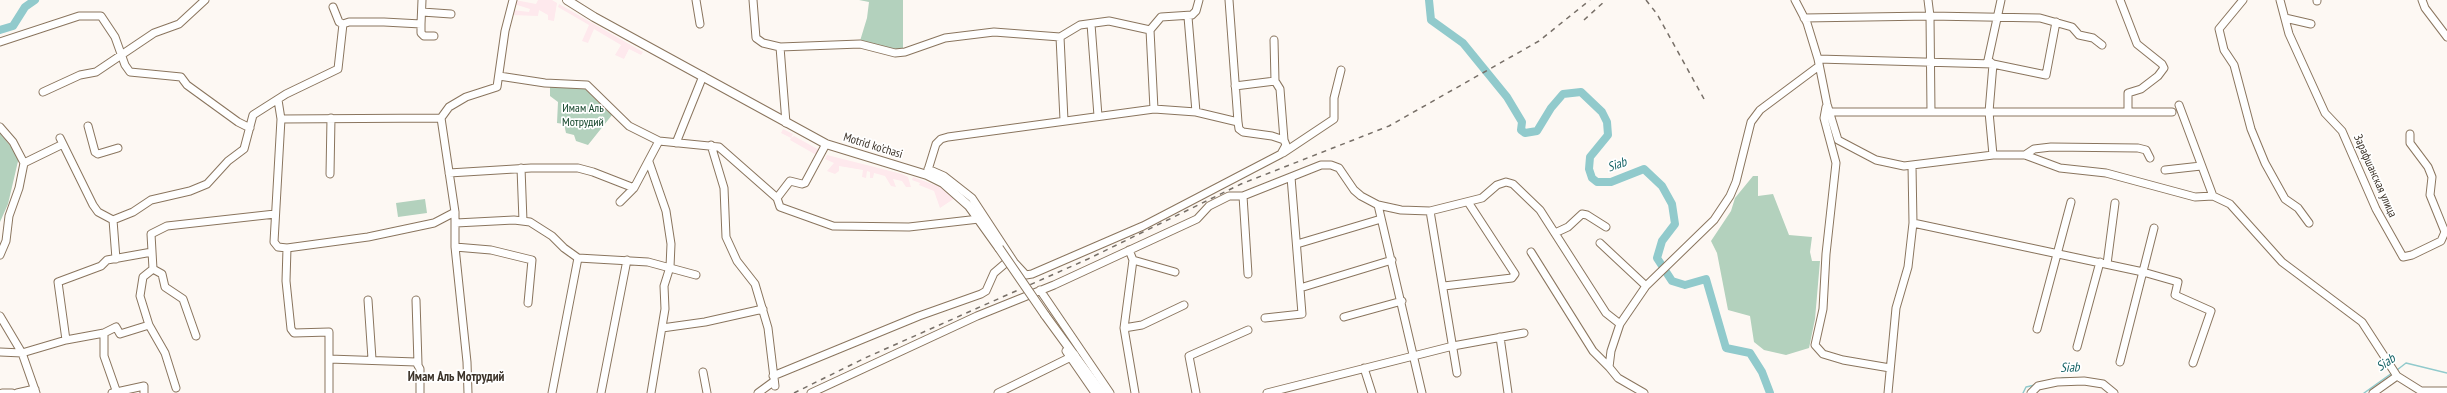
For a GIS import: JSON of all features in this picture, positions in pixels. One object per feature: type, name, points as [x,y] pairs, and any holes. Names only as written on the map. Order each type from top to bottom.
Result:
[{"type":"main road","name":"Motrid ko'chasi","points":[[567,0],[594,17],[826,144],[928,172],[957,194],[979,219],[1073,356],[1102,393]]},
{"type":"street","points":[[43,92],[80,75],[96,72],[154,33],[179,24],[205,0]]},
{"type":"street","points":[[422,0],[421,33],[434,36]]},
{"type":"street","points":[[468,393],[467,362],[455,247],[455,212],[441,118],[449,107],[466,97],[497,87],[505,31],[513,0]]},
{"type":"street","points":[[696,0],[700,24]]},
{"type":"street","points":[[753,0],[756,38],[763,43],[780,48],[860,44],[895,52],[905,52],[945,38],[994,32],[1060,36],[1080,25],[1109,21],[1150,30]]},
{"type":"street","points":[[1154,109],[1150,30],[1161,17],[1188,17],[1196,11],[1199,0]]},
{"type":"street","points":[[1229,0],[1239,129],[1242,132],[1284,140]]},
{"type":"street","points":[[1795,0],[1804,18],[1819,63],[1827,104],[1838,140],[1876,160],[1912,166],[1993,154],[2025,155],[2060,168],[2106,173],[2195,197],[2213,196],[2230,204],[2282,262],[2362,322],[2383,357],[2398,376],[2421,391],[2447,391]]},
{"type":"street","points":[[1928,0],[1930,16],[1931,63],[1930,112]]},
{"type":"street","points":[[1993,64],[1988,60],[2001,0]]},
{"type":"street","points":[[2120,0],[2136,44],[2164,68],[2158,76],[2141,88],[2128,93],[2128,112]]},
{"type":"street","points":[[2242,0],[2220,29],[2224,50],[2234,65],[2251,129],[2265,163],[2285,199],[2298,208],[2310,223]]},
{"type":"street","name":"Зарафшанская улица","points":[[2280,0],[2289,34],[2325,113],[2342,131],[2376,209],[2403,257],[2412,255],[2441,241],[2445,232],[2430,195],[2432,176],[2428,167],[2410,143],[2410,134]]},
{"type":"street","points":[[2422,0],[2425,8],[2447,37]]},
{"type":"street","points":[[333,7],[339,22],[343,24]]},
{"type":"street","points":[[422,12],[451,14]]},
{"type":"street","points":[[0,42],[39,28],[92,15],[101,16],[108,24],[123,55],[125,66],[130,72],[181,77],[187,85],[238,122],[250,128]]},
{"type":"street","points":[[1804,18],[1930,16],[2040,18],[2072,27],[2079,35],[2093,38],[2102,45]]},
{"type":"street","points":[[1188,17],[1196,112]]},
{"type":"street","points":[[2285,18],[2311,24]]},
{"type":"street","points":[[343,24],[349,22],[384,22],[421,24]]},
{"type":"street","points":[[1609,367],[1611,351],[1620,324],[1648,284],[1675,256],[1714,220],[1730,196],[1736,182],[1751,122],[1760,110],[1819,63],[1993,64],[2046,75],[2056,22]]},
{"type":"street","points":[[24,163],[62,141],[93,205],[98,212],[113,220],[133,212],[151,200],[190,191],[207,184],[228,161],[244,149],[253,115],[278,100],[338,69],[343,24]]},
{"type":"street","points":[[1091,24],[1098,116]]},
{"type":"street","points":[[1060,36],[1064,120]]},
{"type":"street","points":[[1274,40],[1275,81],[1280,90],[1284,140],[1286,145],[1281,154]]},
{"type":"street","points":[[780,48],[786,123]]},
{"type":"street","points":[[1993,64],[1989,112],[1993,154]]},
{"type":"street","points":[[1238,122],[1196,112],[1154,109],[1064,120],[941,139],[936,144],[928,172],[949,179],[972,198],[1014,262],[1026,275],[1050,267],[1143,226],[1281,154],[1334,118],[1334,98],[1341,70]]},
{"type":"street","points":[[499,76],[539,82],[587,85],[630,126],[659,141],[719,147],[776,198],[780,207],[833,226],[909,227],[979,219]]},
{"type":"street","points":[[676,143],[703,76]]},
{"type":"street","points":[[1235,86],[1275,81]]},
{"type":"street","points":[[278,100],[281,119],[274,242],[278,247],[287,248],[368,237],[434,223],[455,212]]},
{"type":"street","points":[[1827,104],[1824,118],[1836,163],[1826,254],[1823,309],[1815,345],[1824,354],[1843,360],[1890,368]]},
{"type":"street","points":[[2179,105],[2213,196]]},
{"type":"street","points":[[1829,112],[2172,112]]},
{"type":"street","points":[[330,174],[331,118]]},
{"type":"street","points":[[281,119],[441,118]]},
{"type":"street","points":[[88,126],[95,152],[98,154],[118,148]]},
{"type":"street","points":[[0,128],[13,142],[24,163],[19,188],[9,216],[6,241],[0,255]]},
{"type":"street","points":[[620,202],[634,188],[659,141]]},
{"type":"street","points":[[776,198],[790,181],[802,184],[805,183],[826,144]]},
{"type":"street","points":[[711,145],[724,188],[726,237],[737,262],[755,284],[763,309],[770,341],[774,381]]},
{"type":"street","points":[[2025,155],[2030,150],[2050,147],[2138,148],[2146,150],[2150,158]]},
{"type":"street","points":[[649,162],[666,211],[671,244],[664,286],[665,309],[651,393]]},
{"type":"street","points":[[811,393],[1197,219],[1209,206],[1229,196],[1243,196],[1310,168],[1331,165],[1339,168],[1354,190],[1378,204],[1400,210],[1430,211],[1482,198],[1497,185],[1506,182],[1512,184],[1540,210],[1606,312],[1620,324]]},
{"type":"street","points":[[1888,393],[1896,308],[1908,267],[1913,223],[1912,166]]},
{"type":"street","points":[[2164,170],[2201,166]]},
{"type":"street","points":[[449,172],[521,168],[587,169],[634,188]]},
{"type":"street","points":[[521,168],[523,221]]},
{"type":"street","points":[[1265,318],[1302,314],[1291,177]]},
{"type":"street","points":[[1243,196],[1248,274]]},
{"type":"street","points":[[1444,286],[1512,278],[1515,274],[1468,202]]},
{"type":"street","points":[[2037,329],[2059,254],[2071,202]]},
{"type":"street","points":[[2077,347],[2104,263],[2115,203]]},
{"type":"street","points":[[1378,204],[1402,301],[1412,356],[1422,393]]},
{"type":"street","points":[[1430,211],[1444,286],[1457,373]]},
{"type":"street","points":[[153,269],[151,234],[156,229],[210,220],[275,214]]},
{"type":"street","points":[[1555,233],[1568,227],[1582,214],[1587,214],[1606,227]]},
{"type":"street","points":[[1297,244],[1381,219]]},
{"type":"street","points":[[113,220],[116,259]]},
{"type":"street","points":[[456,223],[523,221],[542,228],[578,258],[648,262],[668,269],[696,275]]},
{"type":"street","points":[[1913,223],[2104,263],[2178,282],[2174,295],[2211,311],[2193,363]]},
{"type":"street","points":[[2120,362],[2154,228]]},
{"type":"street","points":[[1600,243],[1648,284]]},
{"type":"street","points":[[455,247],[491,250],[532,260],[528,302]]},
{"type":"street","points":[[287,248],[286,281],[291,329],[294,333],[329,332],[329,393]]},
{"type":"street","points":[[1129,250],[1133,260],[1124,328],[1135,393]]},
{"type":"street","points":[[66,340],[58,282],[101,266],[107,260],[152,252]]},
{"type":"street","points":[[1531,252],[1592,351],[1618,378],[1642,390],[1644,393]]},
{"type":"street","points":[[552,393],[578,258]]},
{"type":"street","points":[[601,393],[627,260]]},
{"type":"street","points":[[1133,260],[1175,272]]},
{"type":"street","points":[[1300,288],[1392,260]]},
{"type":"street","points":[[758,393],[774,381],[919,316],[982,294],[986,291],[994,273],[1008,261]]},
{"type":"street","points":[[153,269],[143,277],[140,296],[149,325],[166,353],[176,388]]},
{"type":"street","points":[[153,269],[162,274],[165,287],[183,299],[196,336]]},
{"type":"street","points":[[1040,290],[1110,393]]},
{"type":"street","points":[[1026,295],[1073,356],[1095,393]]},
{"type":"street","points":[[368,300],[372,359]]},
{"type":"street","points":[[416,300],[420,393]]},
{"type":"street","points":[[1344,318],[1402,301]]},
{"type":"street","points":[[1124,328],[1142,325],[1184,305]]},
{"type":"street","points":[[662,328],[704,322],[763,309]]},
{"type":"street","points":[[0,316],[22,353],[35,391],[17,393]]},
{"type":"street","points":[[0,352],[22,353],[66,340],[104,333],[116,327],[120,334],[149,325]]},
{"type":"street","points":[[1196,393],[1189,356],[1248,330]]},
{"type":"street","points":[[104,333],[104,356],[115,393],[144,386],[144,393]]},
{"type":"street","points":[[1267,393],[1452,346],[1524,333]]},
{"type":"street","points":[[1500,338],[1508,393]]},
{"type":"street","points":[[998,393],[1073,356]]},
{"type":"street","points":[[329,359],[372,359],[418,364]]},
{"type":"street","points":[[1364,368],[1372,393]]},
{"type":"street","points":[[704,372],[707,393]]},
{"type":"street","points":[[2373,393],[2398,376]]},
{"type":"street","points":[[2031,393],[2038,386],[2056,382],[2084,381],[2103,384],[2114,393]]},
{"type":"street","points":[[2,393],[12,393]]},
{"type":"shaded area","points":[[515,0],[536,4],[538,0],[552,0],[557,3],[554,21],[548,20],[548,15],[539,10],[538,16],[512,15],[513,10],[529,12],[530,9],[514,4]]},
{"type":"shaded area","points":[[559,4],[643,52],[641,55],[629,49],[624,59],[615,55],[621,45],[594,29],[588,43],[582,41],[589,25],[558,7]]},
{"type":"shaded area","points":[[783,129],[793,134],[791,138],[781,133]]},
{"type":"shaded area","points":[[794,136],[821,151],[818,156],[790,140]]},
{"type":"shaded area","points":[[827,155],[902,174],[908,177],[911,187],[906,187],[902,181],[893,179],[896,187],[891,186],[885,176],[874,173],[873,178],[870,178],[870,172],[867,171],[866,178],[862,177],[863,170],[839,166],[839,171],[835,174],[827,171],[834,163],[825,159]]},
{"type":"shaded area","points":[[913,177],[943,188],[955,198],[940,208],[934,191],[919,185],[920,183],[912,180]]},
{"type":"green space","points":[[859,0],[903,0],[903,52],[860,41],[867,18],[869,2]]},
{"type":"green space","name":"Имам Аль Мотрудий","points":[[550,87],[584,88],[612,115],[588,145],[576,141],[574,135],[566,133],[564,124],[557,123],[558,102],[550,96]]},
{"type":"green space","points":[[0,133],[19,157],[8,204],[0,222]]},
{"type":"green space","points":[[1753,176],[1758,176],[1758,196],[1773,194],[1789,235],[1812,237],[1810,252],[1812,261],[1820,261],[1815,319],[1809,348],[1786,355],[1764,350],[1754,342],[1750,316],[1728,310],[1717,253],[1711,241],[1731,211],[1735,198]]},
{"type":"green space","points":[[425,199],[427,213],[398,217],[396,203]]},
{"type":"waterway","name":"Siab","points":[[0,30],[13,26],[25,7],[35,0]]},
{"type":"waterway","name":"Siab","points":[[1429,0],[1431,20],[1463,43],[1507,97],[1522,122],[1521,130],[1525,133],[1537,131],[1551,108],[1563,94],[1581,92],[1602,112],[1607,122],[1608,135],[1590,157],[1589,169],[1592,178],[1597,182],[1611,182],[1644,169],[1662,186],[1672,204],[1675,224],[1662,241],[1657,258],[1672,281],[1685,285],[1706,279],[1726,348],[1750,353],[1762,372],[1770,393]]},
{"type":"waterway","name":"Siab","points":[[2397,370],[2406,363],[2447,373]]},
{"type":"waterway","name":"Siab","points":[[2364,393],[2392,373]]},
{"type":"waterway","name":"Siab","points":[[2062,378],[2070,378]]},
{"type":"waterway","name":"Siab","points":[[2023,393],[2026,387],[2035,385]]},
{"type":"railway","points":[[794,393],[865,358],[1088,259],[1241,184],[1389,126],[1539,41],[1590,0]]},
{"type":"railway","points":[[1584,20],[1606,0]]},
{"type":"railway","points":[[1646,0],[1657,14],[1704,99]]},
{"type":"district","name":"Имам Аль Мотрудий","points":[[456,377]]}]
